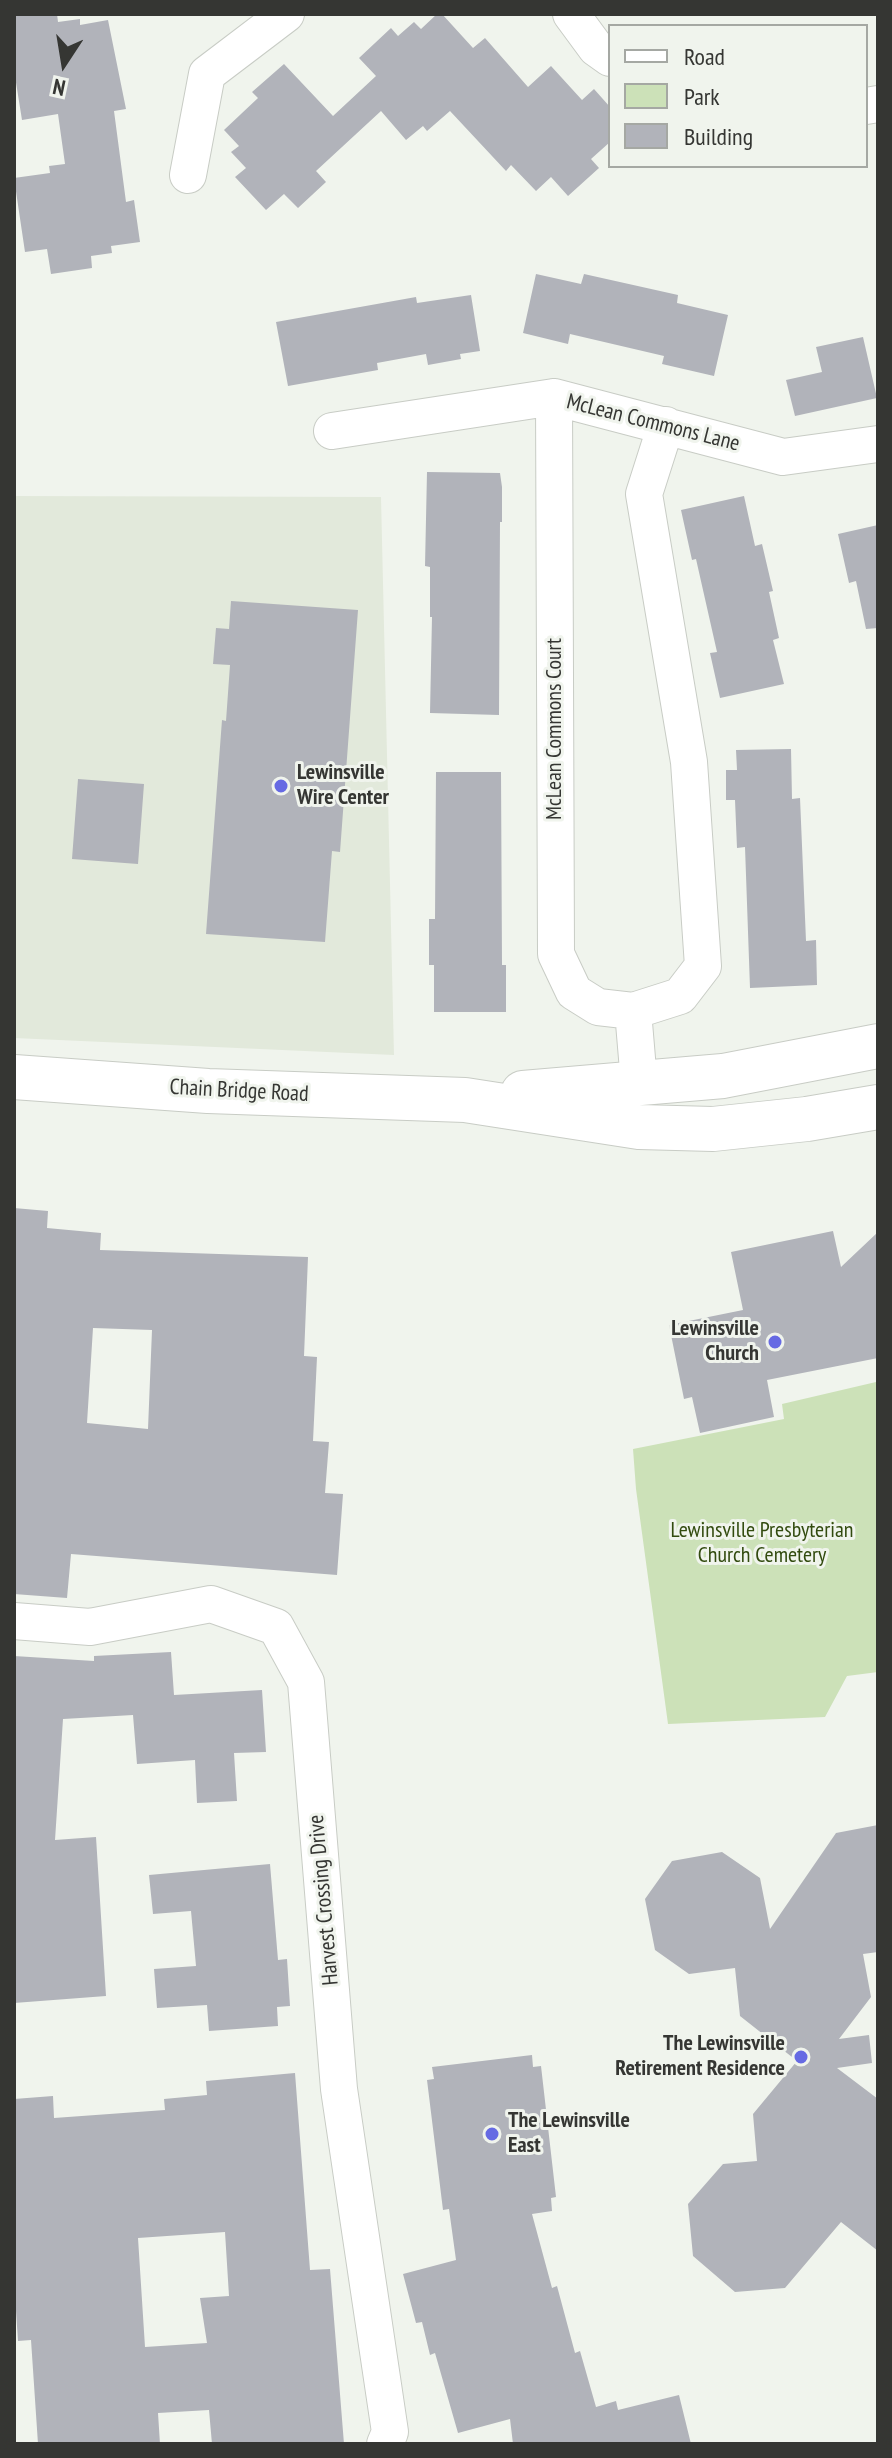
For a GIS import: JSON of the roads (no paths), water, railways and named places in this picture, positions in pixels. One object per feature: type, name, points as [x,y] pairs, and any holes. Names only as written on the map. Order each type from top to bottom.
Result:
[{"type":"main road","name":"Chain Bridge Road","points":[[465,1100],[723,1076],[878,1046]]},
{"type":"main road","name":"Chain Bridge Road","points":[[14,1077],[208,1091],[465,1100],[639,1127],[713,1129],[807,1119],[878,1107]]},
{"type":"street","points":[[188,175],[207,74],[286,14]]},
{"type":"street","points":[[571,14],[596,48],[608,57]]},
{"type":"street","name":"McLean Commons Lane","points":[[332,431],[554,397],[783,457],[878,444]]},
{"type":"street","name":"McLean Commons Court","points":[[554,397],[556,954],[574,992],[598,1007],[633,1011],[680,996],[703,966],[689,762],[644,494],[666,425]]},
{"type":"street","points":[[633,1011],[639,1082]]},
{"type":"street","name":"Harvest Crossing Drive","points":[[14,1621],[90,1627],[211,1604],[276,1627],[306,1682],[339,2089],[390,2432],[385,2444]]},
{"type":"place","name":"Lewinsville Wire Center","points":[[281,786]]},
{"type":"place","name":"Lewinsville Church","points":[[775,1342]]},
{"type":"place","name":"The Lewinsville Retirement Residence","points":[[801,2057]]},
{"type":"place","name":"The Lewinsville East","points":[[492,2134]]},
{"type":"park label","name":"Lewinsville Presbyterian Church Cemetery","points":[[762,1544]]}]
